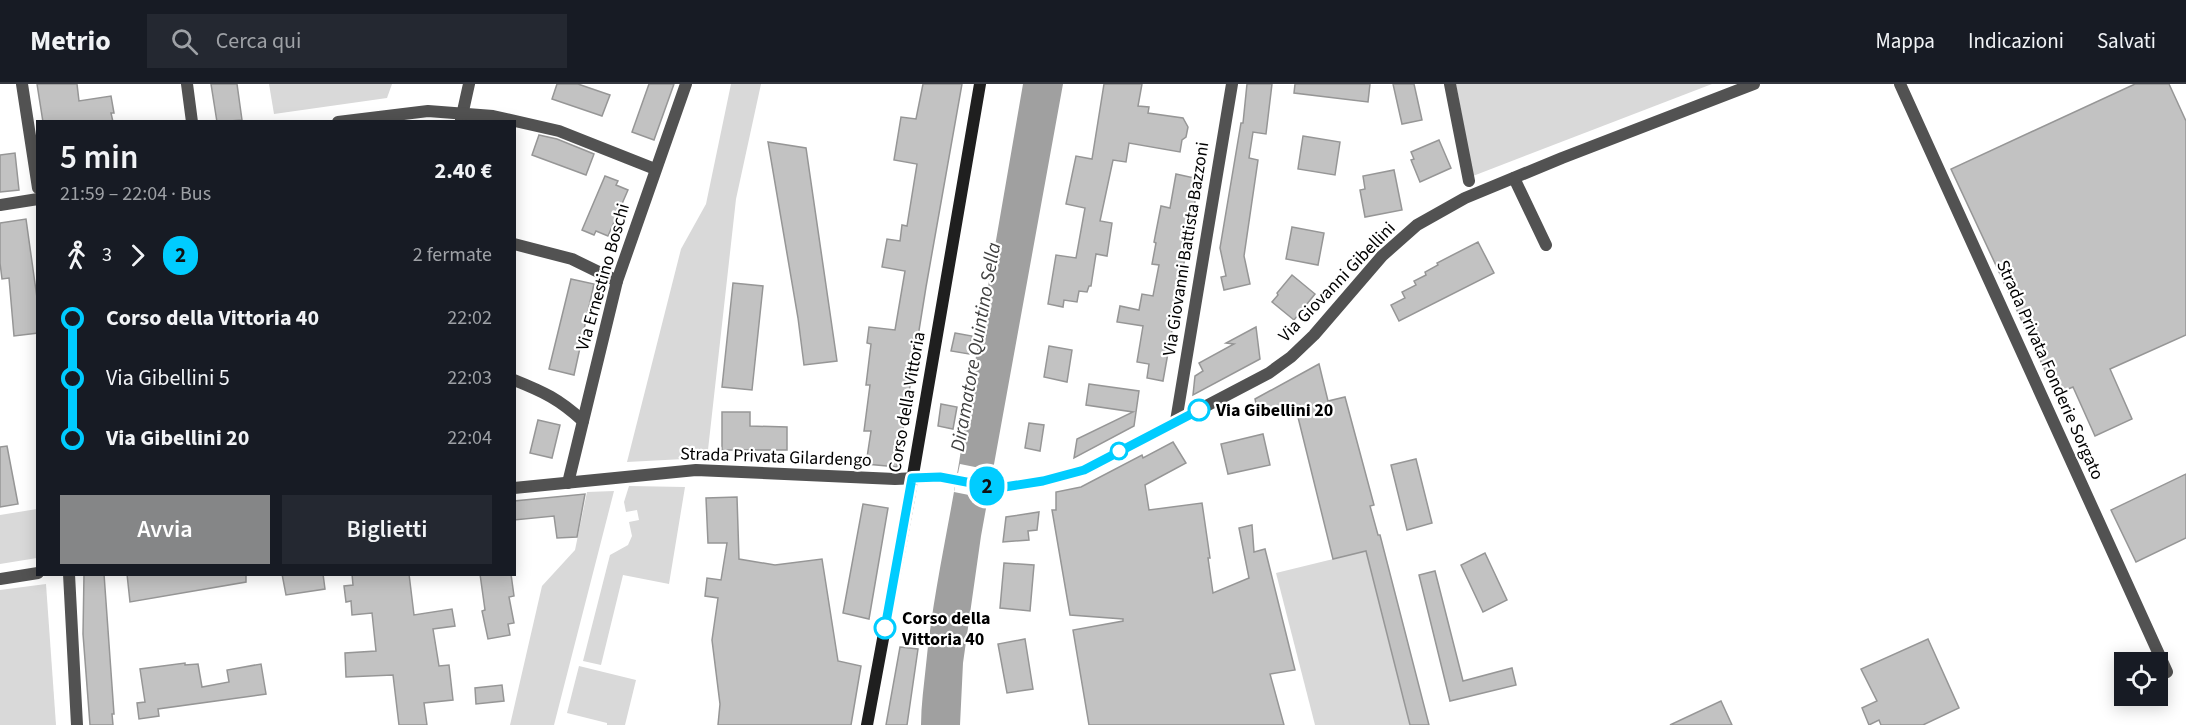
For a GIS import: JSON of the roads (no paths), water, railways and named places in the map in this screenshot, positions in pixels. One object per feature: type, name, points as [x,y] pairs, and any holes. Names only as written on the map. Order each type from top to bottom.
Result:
[{"type":"main road","name":"Corso della Vittoria","points":[[867,725],[980,84]]},
{"type":"street","points":[[22,84],[36,175]]},
{"type":"street","points":[[187,84],[192,120]]},
{"type":"street","points":[[461,117],[469,84]]},
{"type":"street","name":"Via Ernestino Boschi","points":[[568,483],[617,280],[686,84]]},
{"type":"street","name":"Via Giovanni Battista Bazzoni","points":[[1176,421],[1232,84]]},
{"type":"street","points":[[1450,84],[1469,181]]},
{"type":"street","name":"Via Giovanni Gibellini","points":[[912,478],[940,477],[992,487],[1043,481],[1084,470],[1269,373],[1291,357],[1314,335],[1382,256],[1417,225],[1465,198],[1754,84]]},
{"type":"street","name":"Strada Privata Fonderie Sorgato","points":[[1900,84],[2158,652]]},
{"type":"street","points":[[354,120],[428,111],[461,117],[493,116],[511,120]]},
{"type":"street","points":[[516,121],[559,131],[656,169]]},
{"type":"street","points":[[1514,178],[1546,245]]},
{"type":"street","points":[[0,206],[36,199]]},
{"type":"street","points":[[516,245],[572,259],[617,280]]},
{"type":"street","points":[[516,381],[561,401],[583,421]]},
{"type":"street","name":"Strada Privata Gilardengo","points":[[516,488],[696,470],[912,478]]},
{"type":"street","points":[[0,579],[36,573]]},
{"type":"street","points":[[69,576],[77,725]]},
{"type":"place","name":"Via Gibellini 20","points":[[1199,410]]},
{"type":"place","name":"Corso della Vittoria 40","points":[[885,628]]},
{"type":"water label","name":"Diramatore Quintino Sella","points":[[976,347]]}]
